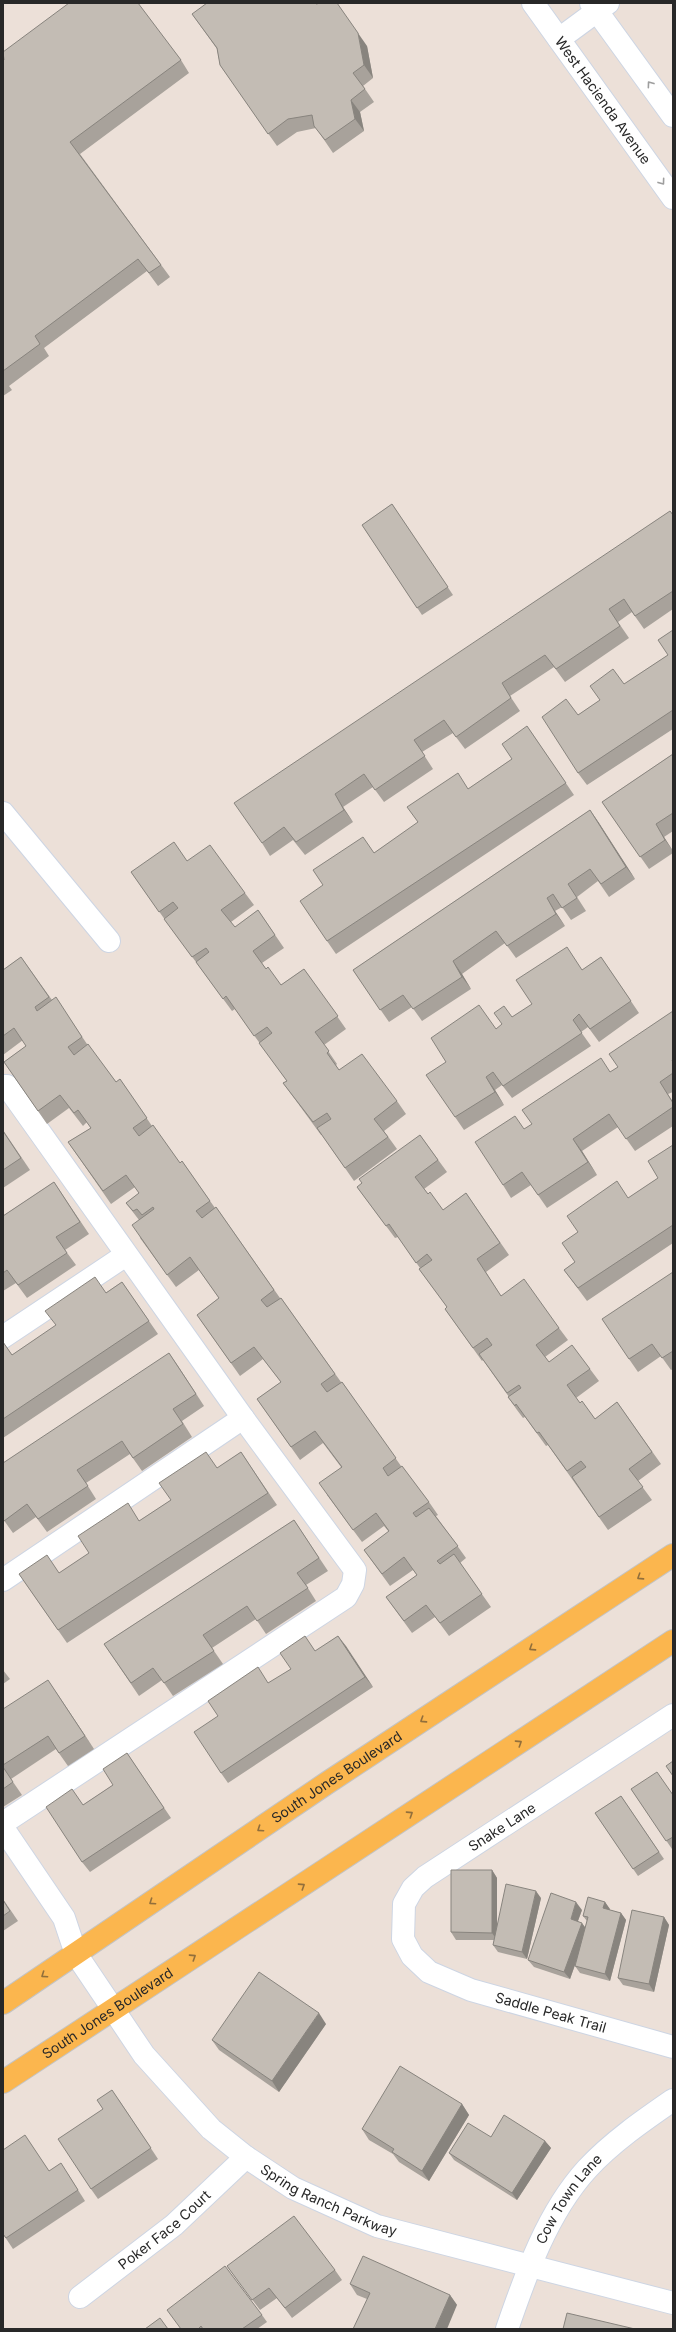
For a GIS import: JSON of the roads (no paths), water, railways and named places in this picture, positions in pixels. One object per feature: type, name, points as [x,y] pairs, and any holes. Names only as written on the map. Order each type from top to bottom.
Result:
[{"type":"main road","name":"South Jones Boulevard","points":[[3,2003],[327,1783],[673,1556]]},
{"type":"main road","name":"South Jones Boulevard","points":[[3,2082],[673,1641]]},
{"type":"street","name":"West Hacienda Avenue","points":[[533,3],[673,198]]},
{"type":"street","points":[[559,39],[599,6],[673,116]]},
{"type":"street","points":[[3,813],[109,941]]},
{"type":"street","points":[[3,1086],[7,1086],[243,1418],[355,1570],[353,1584],[346,1596],[3,1823]]},
{"type":"street","points":[[3,1337],[126,1255]]},
{"type":"street","points":[[3,1580],[243,1418]]},
{"type":"street","name":"Snake Lane","points":[[429,1972],[412,1956],[403,1939],[404,1904],[413,1888],[425,1877],[673,1715]]},
{"type":"street","name":"Spring Ranch Parkway","points":[[3,1828],[64,1918],[76,1954],[144,2055],[211,2129],[246,2157],[293,2188],[377,2226],[673,2303]]},
{"type":"street","name":"Saddle Peak Trail","points":[[429,1972],[471,1990],[673,2047]]},
{"type":"street","name":"Cow Town Lane","points":[[506,2329],[529,2266],[562,2203],[588,2169],[642,2122],[673,2100]]},
{"type":"street","name":"Poker Face Court","points":[[80,2297],[174,2225],[246,2157]]}]
